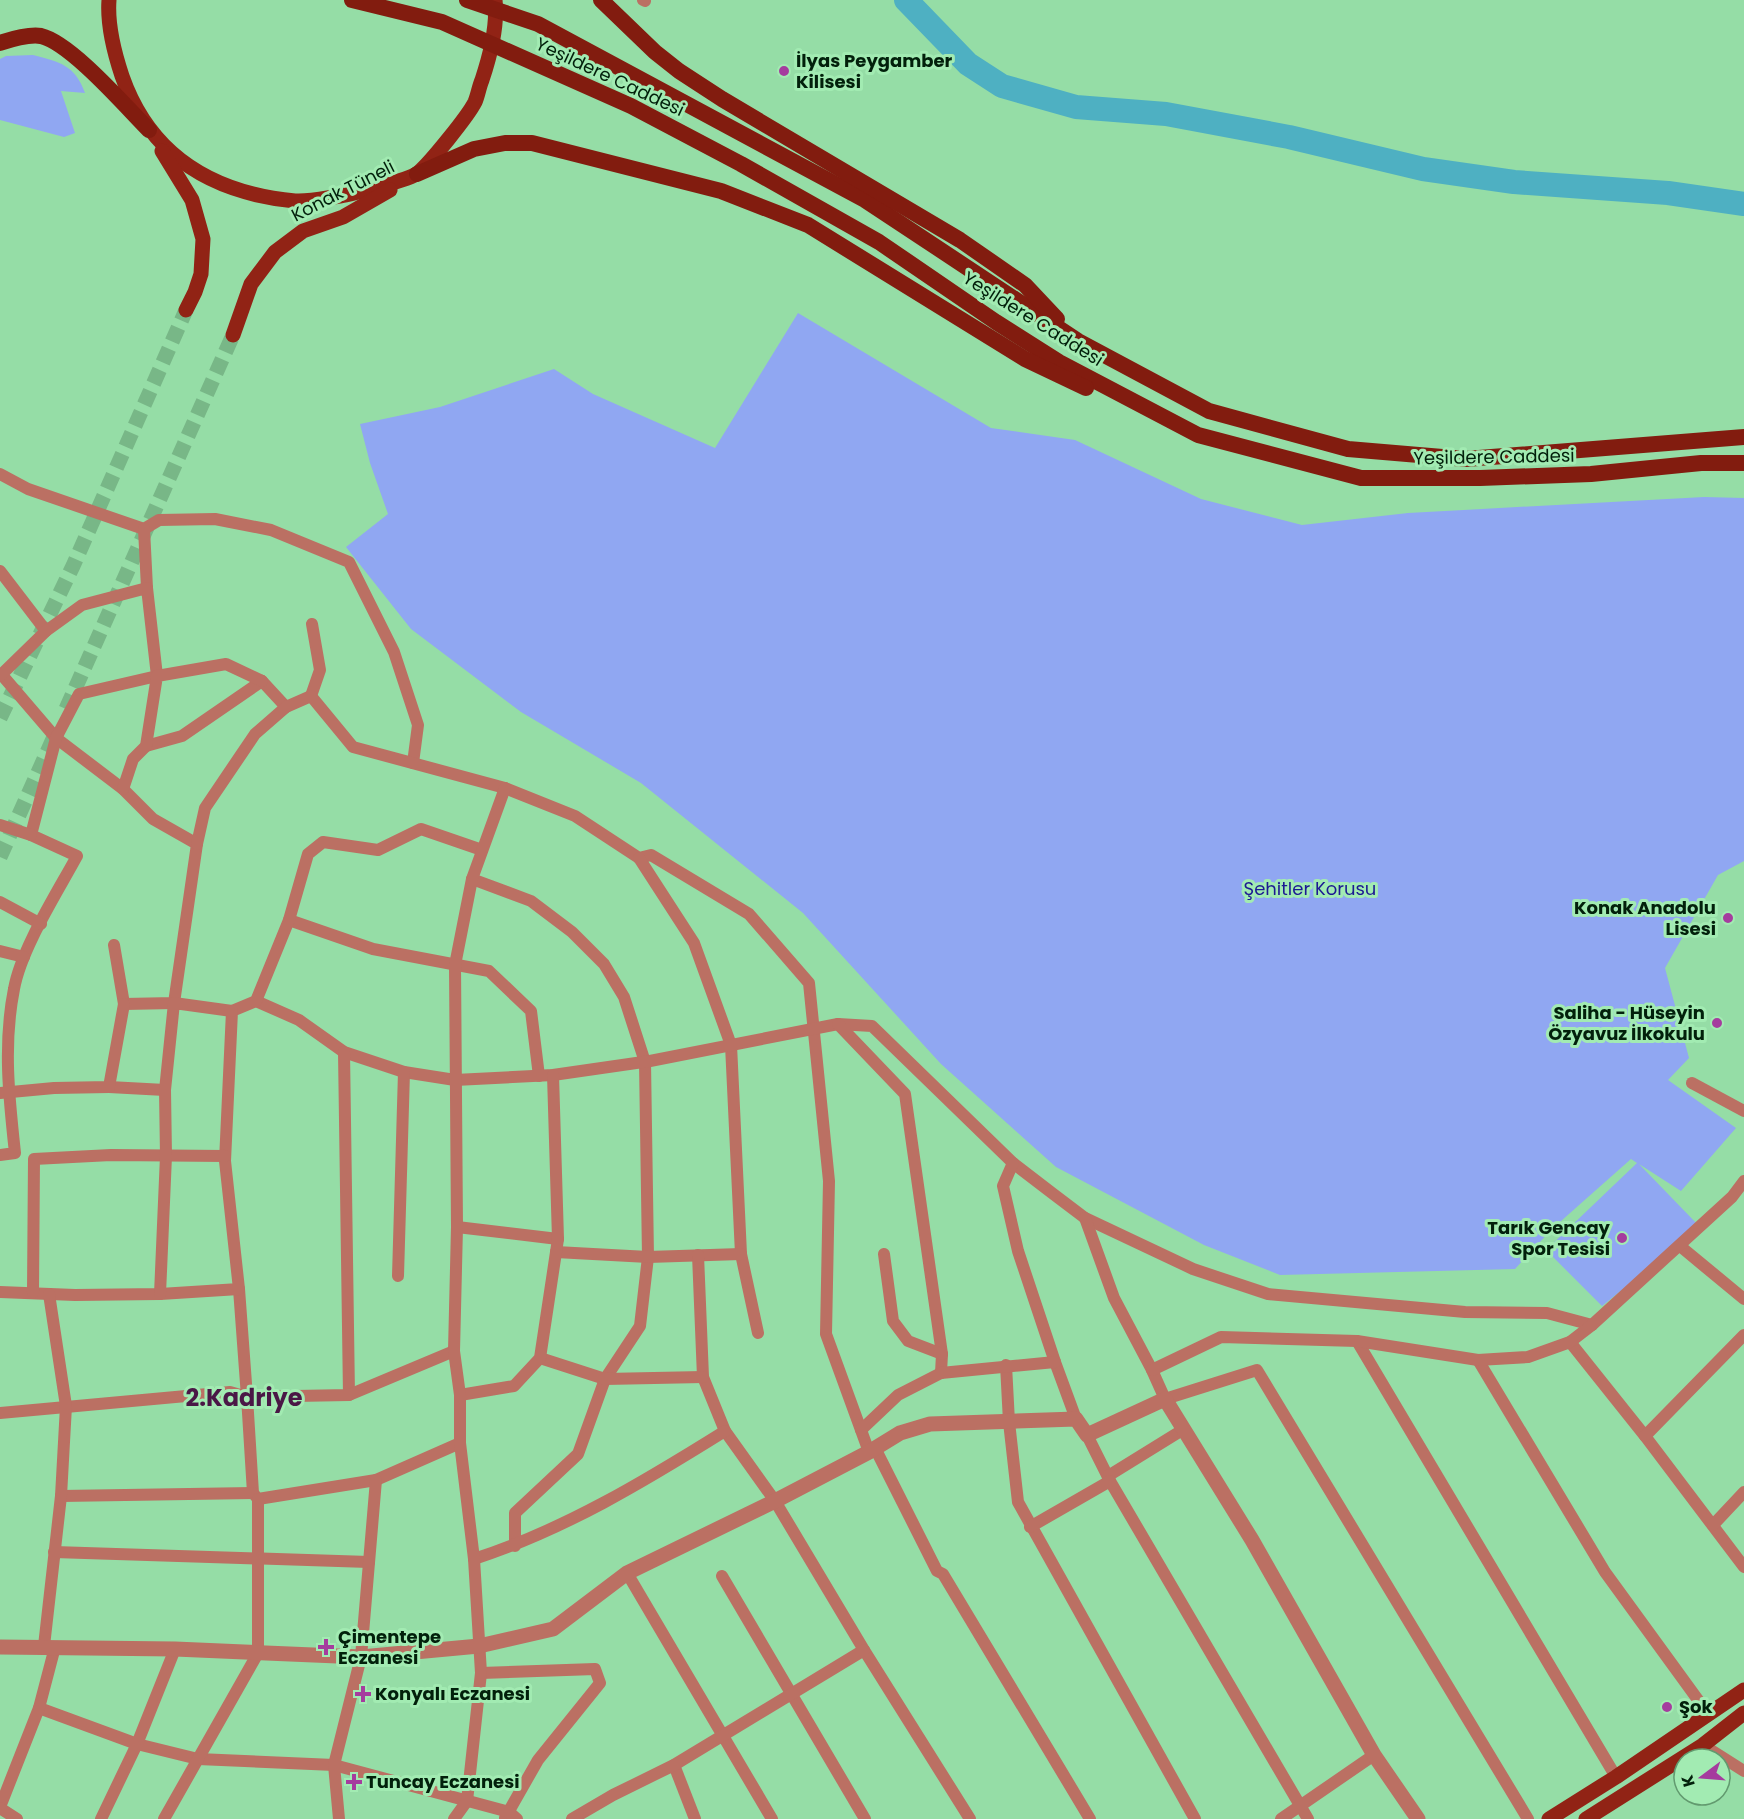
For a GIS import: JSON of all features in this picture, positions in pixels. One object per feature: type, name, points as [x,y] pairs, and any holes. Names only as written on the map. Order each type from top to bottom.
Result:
[{"type":"highway","name":"Yeşildere Caddesi","points":[[352,0],[442,22],[631,106],[741,164],[869,237],[1059,362],[1197,435],[1361,478],[1480,478],[1591,474],[1701,463],[1744,463]]},
{"type":"highway","name":"Yeşildere Caddesi","points":[[467,0],[538,24],[865,200],[1078,341],[1209,411],[1348,449],[1466,459],[1744,437]]},
{"type":"highway","points":[[601,0],[628,27],[680,71],[722,99],[960,240],[1025,285],[1078,341]]},
{"type":"highway","points":[[0,43],[16,38],[41,36],[65,49],[88,68],[149,130]]},
{"type":"highway","points":[[417,174],[474,149],[505,143],[532,143],[721,191],[808,225],[1025,359],[1197,435]]},
{"type":"main road","points":[[149,130],[170,153],[199,173],[239,191],[297,201],[355,194],[417,174],[446,141],[474,103],[490,57],[495,0]]},
{"type":"main road","points":[[109,5],[113,51],[127,90],[192,200],[203,239],[201,274],[186,310]]},
{"type":"main road","name":"Konak Tüneli","points":[[233,334],[251,284],[275,252],[303,231],[343,217],[417,174]]},
{"type":"main road","points":[[1549,1819],[1616,1778],[1744,1690]]},
{"type":"main road","points":[[1586,1819],[1703,1745],[1744,1713]]},
{"type":"main road","points":[[1703,1745],[1702,1731],[1709,1715]]},
{"type":"street","points":[[0,474],[28,489],[144,529],[159,520],[215,519],[271,530],[349,562],[394,652],[418,725],[413,763]]},
{"type":"street","points":[[144,529],[147,588],[158,676],[146,746]]},
{"type":"street","points":[[0,571],[46,631]]},
{"type":"street","points":[[147,588],[82,605],[46,631],[1,675],[56,738],[123,789],[153,819],[197,844]]},
{"type":"street","points":[[160,1294],[166,1156],[165,1090],[174,1003],[197,844],[205,808],[255,734],[286,707],[311,696],[320,670],[312,624]]},
{"type":"street","points":[[31,835],[56,738],[79,694],[158,676],[226,664],[262,681],[286,707]]},
{"type":"street","points":[[123,789],[133,759],[146,746],[182,736],[262,681]]},
{"type":"street","points":[[311,696],[353,747],[505,788],[575,816],[639,858],[694,943],[731,1045],[741,1254],[758,1333]]},
{"type":"street","points":[[453,1819],[467,1801],[481,1674],[474,1559],[460,1443],[460,1395],[454,1351],[457,1227],[455,964],[472,879],[505,788]]},
{"type":"street","points":[[0,825],[31,835],[77,856],[24,957],[14,987],[4,1092],[15,1153]]},
{"type":"street","points":[[124,1004],[174,1003],[232,1011],[256,1001],[289,920],[308,854],[323,842],[378,850],[421,829],[482,850]]},
{"type":"street","points":[[639,858],[651,855],[749,914],[809,983],[829,1181],[826,1334],[861,1431],[938,1571],[943,1574],[1090,1819]]},
{"type":"street","points":[[472,879],[531,901],[572,932],[604,964],[624,997],[645,1062],[648,1257],[640,1326],[605,1379],[578,1454],[515,1513],[515,1546]]},
{"type":"street","points":[[0,902],[41,924]]},
{"type":"street","points":[[289,920],[373,949],[489,971],[531,1011],[538,1076]]},
{"type":"street","points":[[109,1087],[124,1004],[114,945]]},
{"type":"street","points":[[0,951],[24,957]]},
{"type":"street","points":[[256,1001],[299,1020],[344,1053],[404,1072],[455,1080],[553,1075],[645,1062],[838,1024],[872,1026],[1013,1163],[1085,1218],[1192,1269],[1268,1294],[1465,1312],[1547,1313],[1592,1325]]},
{"type":"street","points":[[164,1819],[258,1653],[259,1559],[255,1496],[239,1289],[225,1156],[232,1011]]},
{"type":"street","points":[[838,1024],[905,1094],[942,1354],[940,1372]]},
{"type":"street","points":[[344,1053],[349,1395]]},
{"type":"street","points":[[398,1276],[404,1072]]},
{"type":"street","points":[[460,1395],[514,1386],[540,1358],[558,1239],[553,1075]]},
{"type":"street","points":[[1692,1083],[1744,1111]]},
{"type":"street","points":[[4,1092],[109,1087],[165,1090]]},
{"type":"street","points":[[0,1155],[15,1153],[34,1159],[111,1155],[225,1156]]},
{"type":"street","points":[[33,1292],[34,1159]]},
{"type":"street","points":[[1013,1163],[1003,1186],[1018,1251],[1076,1419],[1308,1819]]},
{"type":"street","points":[[1152,1370],[1221,1337],[1357,1341],[1478,1360],[1528,1357],[1570,1342],[1592,1325],[1732,1197],[1744,1181]]},
{"type":"street","points":[[1085,1218],[1114,1298],[1165,1400],[1252,1540],[1374,1755],[1418,1819]]},
{"type":"street","points":[[457,1227],[558,1239]]},
{"type":"street","points":[[1680,1246],[1744,1299]]},
{"type":"street","points":[[556,1252],[648,1257],[741,1254]]},
{"type":"street","points":[[884,1254],[893,1321],[908,1341],[942,1354]]},
{"type":"street","points":[[698,1255],[703,1377],[725,1431],[774,1501],[970,1819]]},
{"type":"street","points":[[0,1292],[160,1294],[239,1289]]},
{"type":"street","points":[[17,1819],[0,1808],[39,1708],[50,1647],[54,1552],[61,1496],[66,1406],[49,1294]]},
{"type":"street","points":[[1645,1436],[1744,1335]]},
{"type":"street","points":[[1357,1341],[1616,1778]]},
{"type":"street","points":[[1570,1342],[1645,1436],[1744,1568]]},
{"type":"street","points":[[0,1413],[230,1392],[247,1397],[349,1395],[454,1351]]},
{"type":"street","points":[[540,1358],[605,1379],[703,1377]]},
{"type":"street","points":[[1478,1360],[1605,1572],[1709,1715]]},
{"type":"street","points":[[861,1431],[898,1395],[940,1372],[1055,1362]]},
{"type":"street","points":[[1006,1365],[1017,1502],[1195,1819]]},
{"type":"street","points":[[1087,1436],[1165,1400],[1257,1370],[1528,1819]]},
{"type":"street","points":[[0,1647],[175,1649],[361,1657],[479,1646],[553,1629],[627,1573],[774,1501],[900,1433],[930,1424],[1076,1419]]},
{"type":"street","points":[[1030,1527],[1109,1479],[1184,1429]]},
{"type":"street","points":[[474,1559],[515,1546],[638,1485],[725,1431]]},
{"type":"street","points":[[61,1496],[255,1496],[376,1480],[460,1443]]},
{"type":"street","points":[[339,1819],[334,1765],[361,1657],[376,1480]]},
{"type":"street","points":[[1713,1525],[1744,1492]]},
{"type":"street","points":[[54,1552],[369,1562]]},
{"type":"street","points":[[627,1573],[772,1819]]},
{"type":"street","points":[[722,1576],[865,1819]]},
{"type":"street","points":[[101,1819],[137,1744],[175,1649]]},
{"type":"street","points":[[572,1819],[674,1765],[864,1650]]},
{"type":"street","points":[[39,1708],[137,1744],[198,1759],[334,1765],[467,1801],[510,1817],[538,1760],[600,1683],[596,1669],[481,1674]]},
{"type":"street","points":[[1703,1745],[1744,1771]]},
{"type":"street","points":[[1281,1819],[1374,1755]]},
{"type":"street","points":[[674,1765],[696,1819]]},
{"type":"green space","points":[[33,55],[65,66],[81,84],[85,93],[61,91],[75,133],[64,137],[0,120],[0,59],[6,56]]},
{"type":"green space","name":"Şehitler Korusu","points":[[798,313],[991,428],[1075,440],[1201,499],[1302,525],[1408,513],[1704,497],[1744,498],[1744,861],[1718,875],[1665,968],[1689,1058],[1668,1080],[1736,1128],[1681,1191],[1639,1164],[1700,1227],[1602,1306],[1546,1250],[1637,1163],[1631,1159],[1552,1229],[1515,1269],[1280,1275],[1204,1245],[1056,1167],[941,1064],[803,913],[641,783],[521,712],[411,629],[346,547],[388,514],[370,463],[360,424],[440,407],[554,369],[593,394],[715,448]]},
{"type":"waterway","points":[[906,0],[968,64],[1002,86],[1076,107],[1166,114],[1289,137],[1423,169],[1514,182],[1668,193],[1744,204]]},
{"type":"tunnel","points":[[0,718],[73,566],[186,310]]},
{"type":"tunnel","points":[[66,709],[233,335]]},
{"type":"tunnel","points":[[0,857],[54,737]]},
{"type":"place","name":"İlyas Peygamber Kilisesi","points":[[784,71]]},
{"type":"place","name":"Konak Anadolu Lisesi","points":[[1728,918]]},
{"type":"place","name":"Saliha - Hüseyin Özyavuz İlkokulu","points":[[1717,1023]]},
{"type":"place","name":"Tarık Gencay Spor Tesisi","points":[[1622,1238]]},
{"type":"place","name":"Çimentepe Eczanesi","points":[[326,1647]]},
{"type":"place","name":"Konyalı Eczanesi","points":[[363,1694]]},
{"type":"place","name":"Şok","points":[[1667,1707]]},
{"type":"place","name":"Tuncay Eczanesi","points":[[354,1782]]},
{"type":"district","name":"2.Kadriye","points":[[244,1398]]}]
